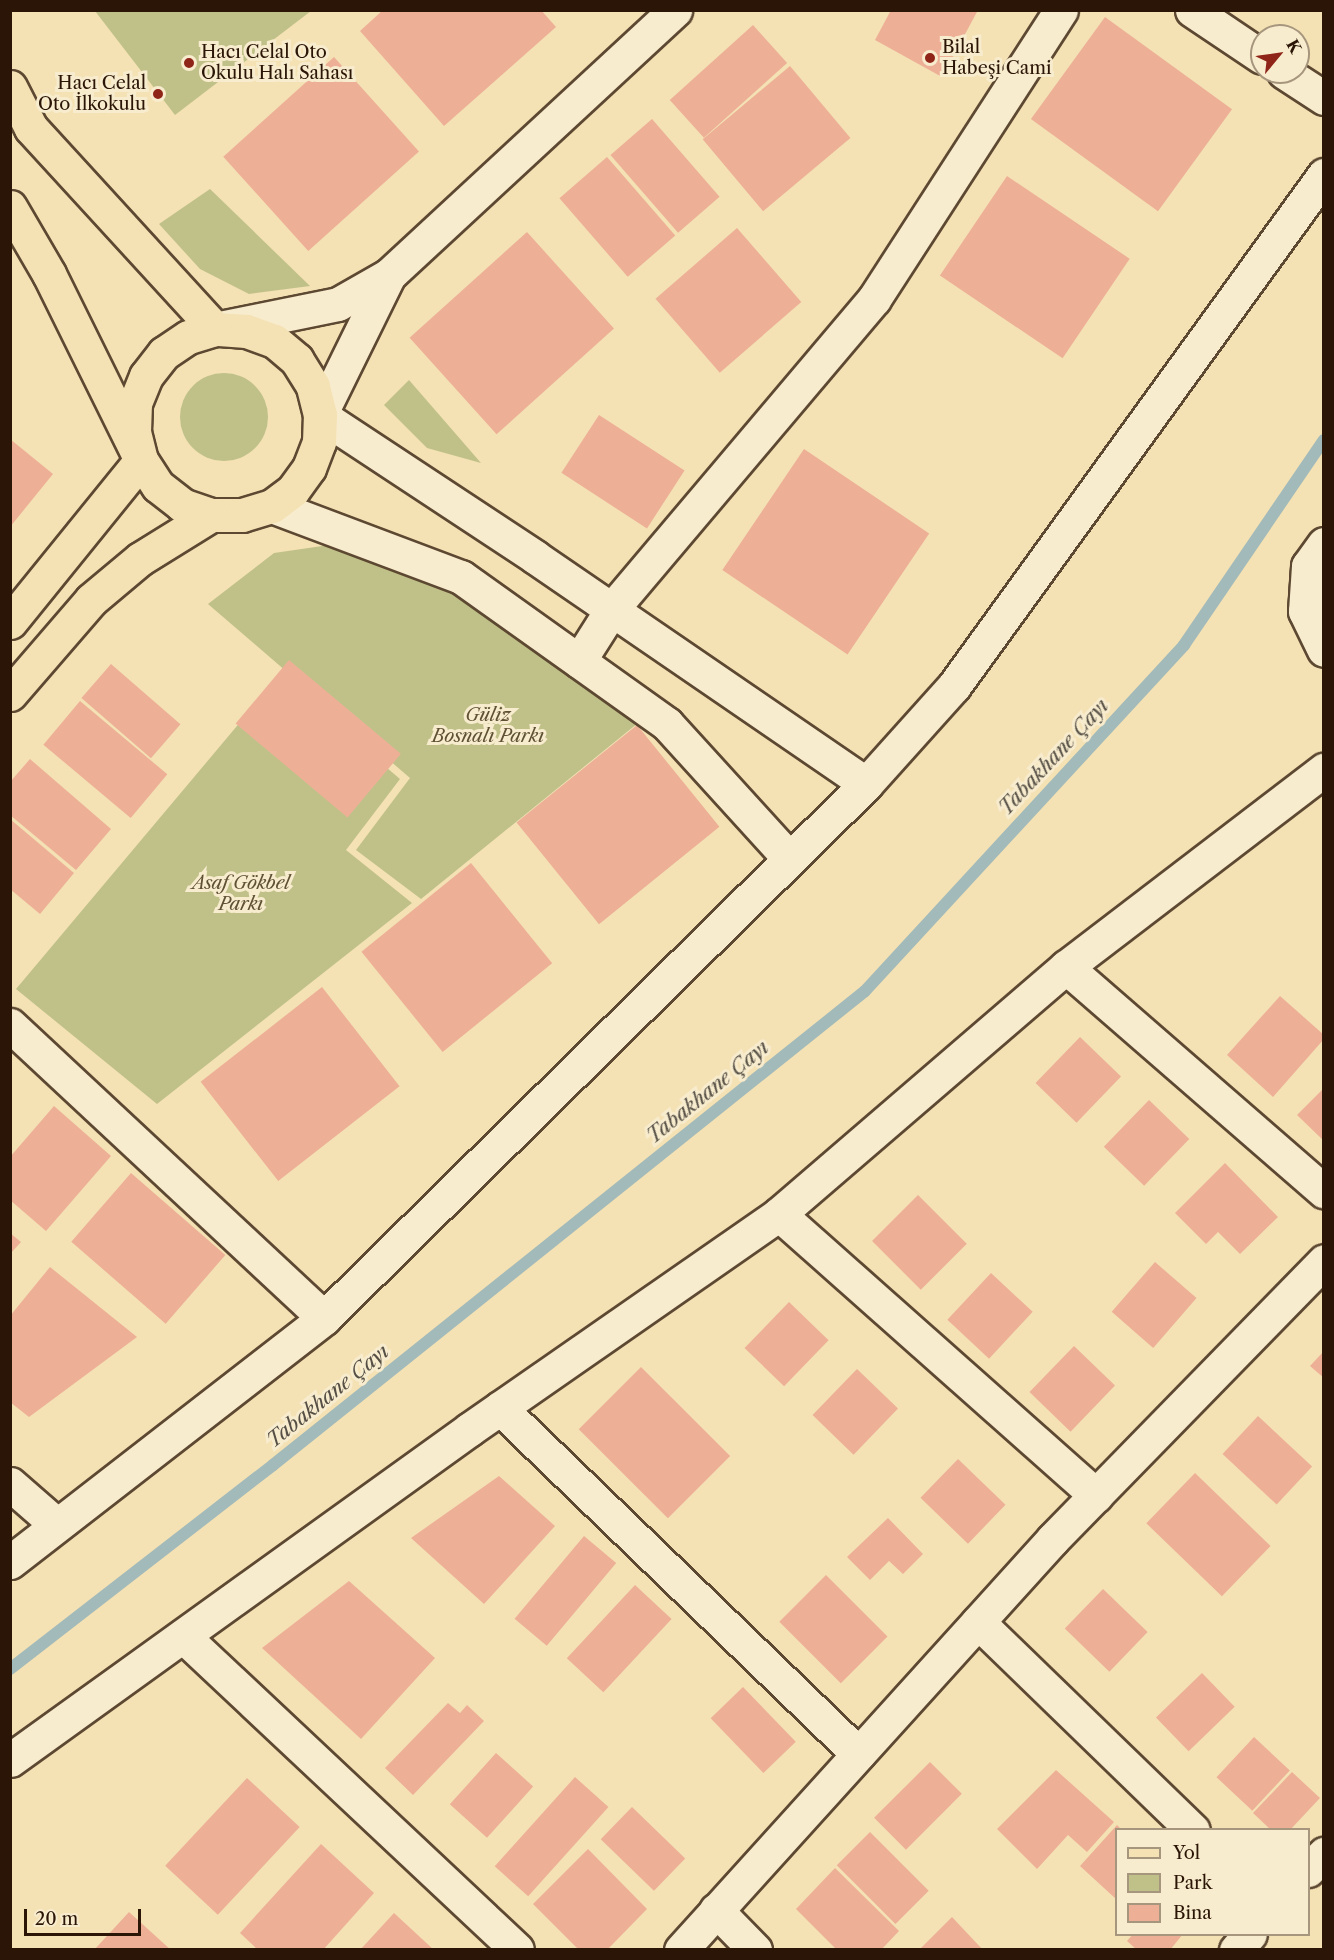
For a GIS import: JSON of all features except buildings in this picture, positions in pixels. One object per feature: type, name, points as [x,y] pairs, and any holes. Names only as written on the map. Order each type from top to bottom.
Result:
[{"type":"main road","points":[[10,87],[32,128],[215,329]]},
{"type":"main road","points":[[10,207],[49,274],[141,460],[158,486],[182,505],[211,515],[242,516],[272,506],[293,490],[309,468],[319,442],[320,415],[313,386],[297,360],[274,341],[246,331],[215,329],[188,337],[164,353],[146,376],[135,403],[134,432],[141,460]]},
{"type":"main road","points":[[10,622],[141,460]]},
{"type":"main road","points":[[10,694],[91,600],[140,559],[211,515]]},
{"type":"street","points":[[215,329],[338,304],[389,275],[675,10]]},
{"type":"street","points":[[579,661],[612,609],[874,299],[1061,10]]},
{"type":"street","points":[[1192,10],[1250,49]]},
{"type":"street","points":[[1302,84],[1323,98]]},
{"type":"street","points":[[10,1562],[324,1318],[866,784],[954,686],[1323,175]]},
{"type":"street","points":[[389,275],[320,415],[612,609],[866,784]]},
{"type":"street","points":[[272,506],[461,577],[667,724],[789,858]]},
{"type":"street","points":[[1323,544],[1308,566],[1305,611],[1323,650]]},
{"type":"street","points":[[10,1760],[500,1408],[779,1214],[1066,967],[1323,770]]},
{"type":"street","points":[[1066,967],[1323,1191]]},
{"type":"street","points":[[10,1025],[324,1318]]},
{"type":"street","points":[[779,1214],[1096,1495]]},
{"type":"street","points":[[681,1950],[1096,1495],[1323,1261]]},
{"type":"street","points":[[500,1408],[858,1754]]},
{"type":"street","points":[[10,1484],[57,1526]]},
{"type":"street","points":[[978,1622],[1190,1828]]},
{"type":"street","points":[[183,1636],[518,1950]]},
{"type":"street","points":[[1310,1868],[1323,1854]]},
{"type":"street","points":[[716,1910],[755,1950]]},
{"type":"street","points":[[1236,1950],[1249,1936]]},
{"type":"green space","name":"Hacı Celal Oto Okulu Halı Sahası","points":[[95,11],[311,11],[175,115]]},
{"type":"green space","points":[[210,189],[310,286],[249,294],[200,269],[159,224]]},
{"type":"green space","points":[[224,373],[241,377],[255,386],[264,400],[268,417],[264,434],[255,448],[241,457],[224,461],[207,457],[193,448],[184,434],[180,417],[184,400],[193,386],[207,377]]},
{"type":"green space","points":[[409,380],[481,463],[427,448],[384,405]]},
{"type":"green space","name":"Güliz Bosnalı Parkı","points":[[350,542],[454,586],[638,723],[421,899],[356,850],[410,778],[208,604],[274,553]]},
{"type":"green space","name":"Asaf Gökbel Parkı","points":[[279,676],[400,779],[346,850],[412,903],[157,1104],[16,989]]},
{"type":"waterway","name":"Tabakhane Çayı","points":[[10,1669],[273,1465],[865,991],[1184,645],[1324,440]]},
{"type":"place","name":"Bilal Habeşi Cami","points":[[930,58]]},
{"type":"place","name":"Hacı Celal Oto Okulu Halı Sahası","points":[[189,63]]},
{"type":"place","name":"Hacı Celal Oto İlkokulu","points":[[158,94]]}]
